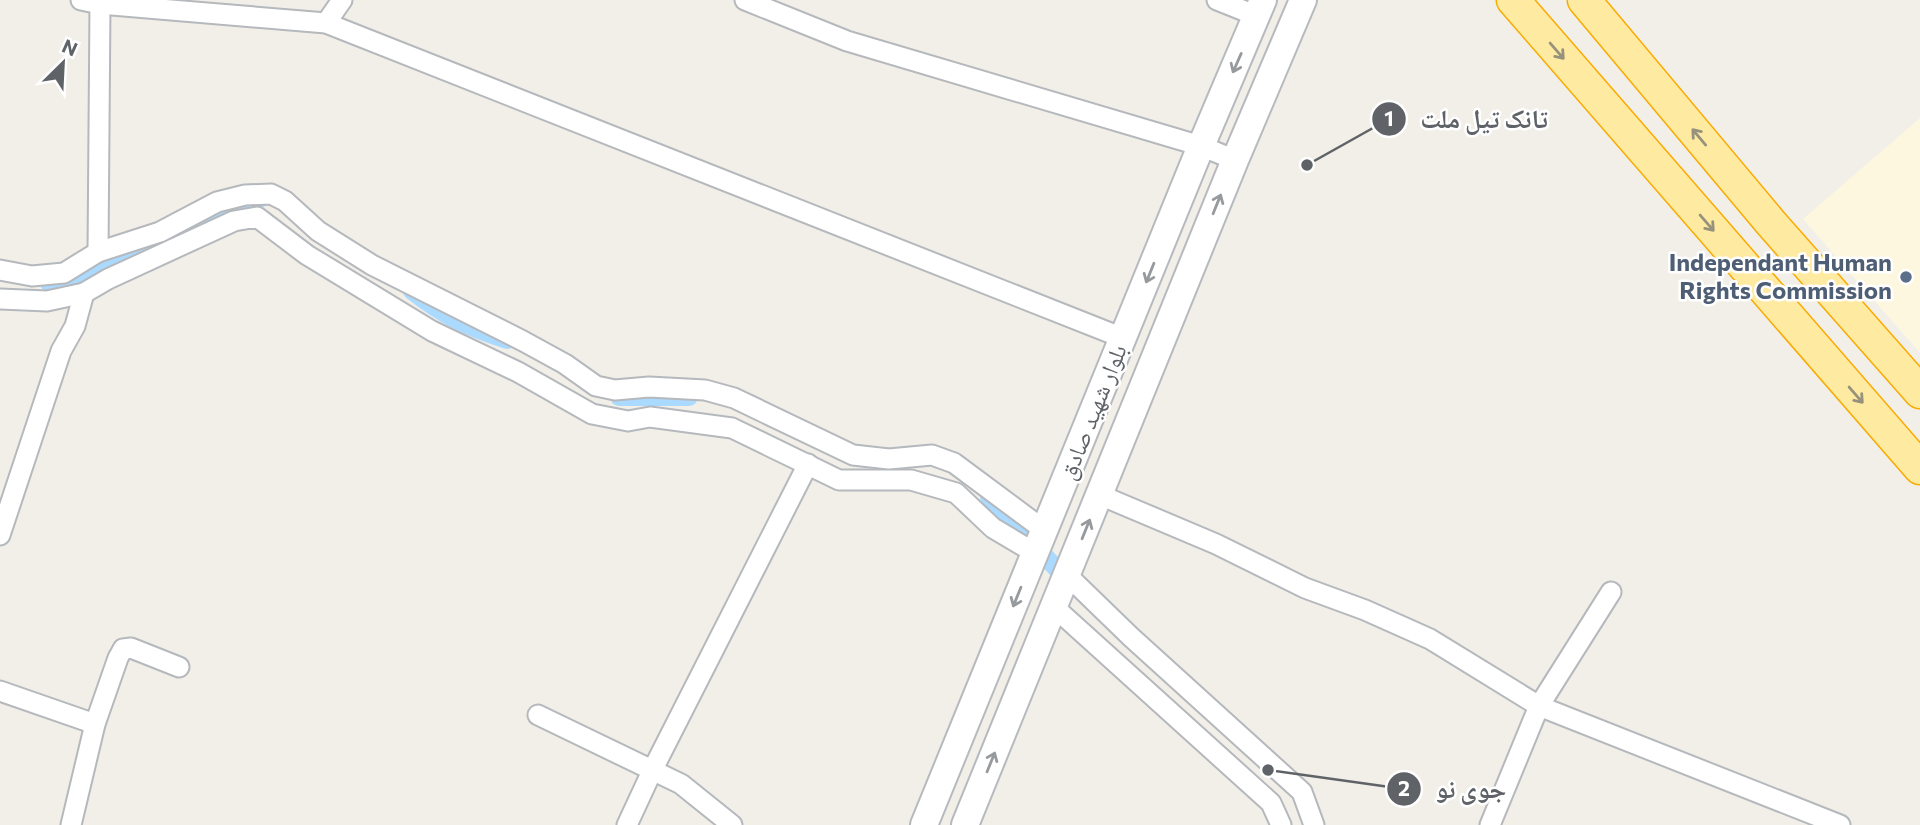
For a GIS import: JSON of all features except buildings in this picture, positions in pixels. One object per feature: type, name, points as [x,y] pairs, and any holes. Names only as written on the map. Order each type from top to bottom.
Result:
[{"type":"highway","points":[[1513,0],[1920,468]]},
{"type":"highway","points":[[1584,0],[1771,223],[1920,392]]},
{"type":"main road","name":"بلوار شهید صادق","points":[[965,825],[1235,160],[1303,0]]},
{"type":"main road","name":"بلوار شهید صادق","points":[[924,825],[1260,8]]},
{"type":"street","points":[[326,23],[342,0]]},
{"type":"street","points":[[745,0],[847,41],[1201,146],[1235,160]]},
{"type":"street","points":[[1217,0],[1260,8]]},
{"type":"street","points":[[98,252],[94,1],[326,23],[1123,338]]},
{"type":"street","points":[[0,270],[32,276],[64,273],[98,252],[160,232],[217,202],[245,195],[271,194],[285,201],[318,231],[372,265],[523,341],[565,364],[596,386],[615,390],[649,387],[705,390],[734,398],[853,455],[890,458],[932,455],[954,463],[1040,541]]},
{"type":"street","points":[[0,299],[47,301],[84,293],[107,279],[234,221],[257,217],[307,254],[438,335],[519,372],[592,414],[628,421],[649,417],[732,428],[839,480],[911,480],[956,493],[993,528],[1040,541]]},
{"type":"street","points":[[0,535],[61,351],[75,326],[84,293]]},
{"type":"street","points":[[627,825],[808,464]]},
{"type":"street","points":[[1100,495],[1216,544],[1305,588],[1365,610],[1430,639],[1539,706],[1840,825]]},
{"type":"street","points":[[1067,575],[1131,637],[1302,792],[1314,825]]},
{"type":"street","points":[[1490,825],[1539,706],[1611,592]]},
{"type":"street","points":[[1054,607],[1271,803],[1282,825]]},
{"type":"street","points":[[71,825],[95,724],[123,649],[131,648],[179,667]]},
{"type":"street","points":[[0,691],[95,724]]},
{"type":"street","points":[[538,715],[681,783],[732,825]]},
{"type":"shaded area","points":[[1920,118],[1920,353],[1803,219]]},
{"type":"waterway","points":[[49,283],[83,278],[111,269],[178,235],[268,196]]},
{"type":"waterway","points":[[412,291],[457,320],[507,340]]},
{"type":"waterway","points":[[619,397],[689,397]]},
{"type":"waterway","points":[[989,497],[1071,584]]},
{"type":"place","name":"تانک تیل ملت","points":[[1307,165]]},
{"type":"place","name":"Independant Human Rights Commission","points":[[1906,277]]},
{"type":"place","name":"جوی نو","points":[[1268,770]]}]
